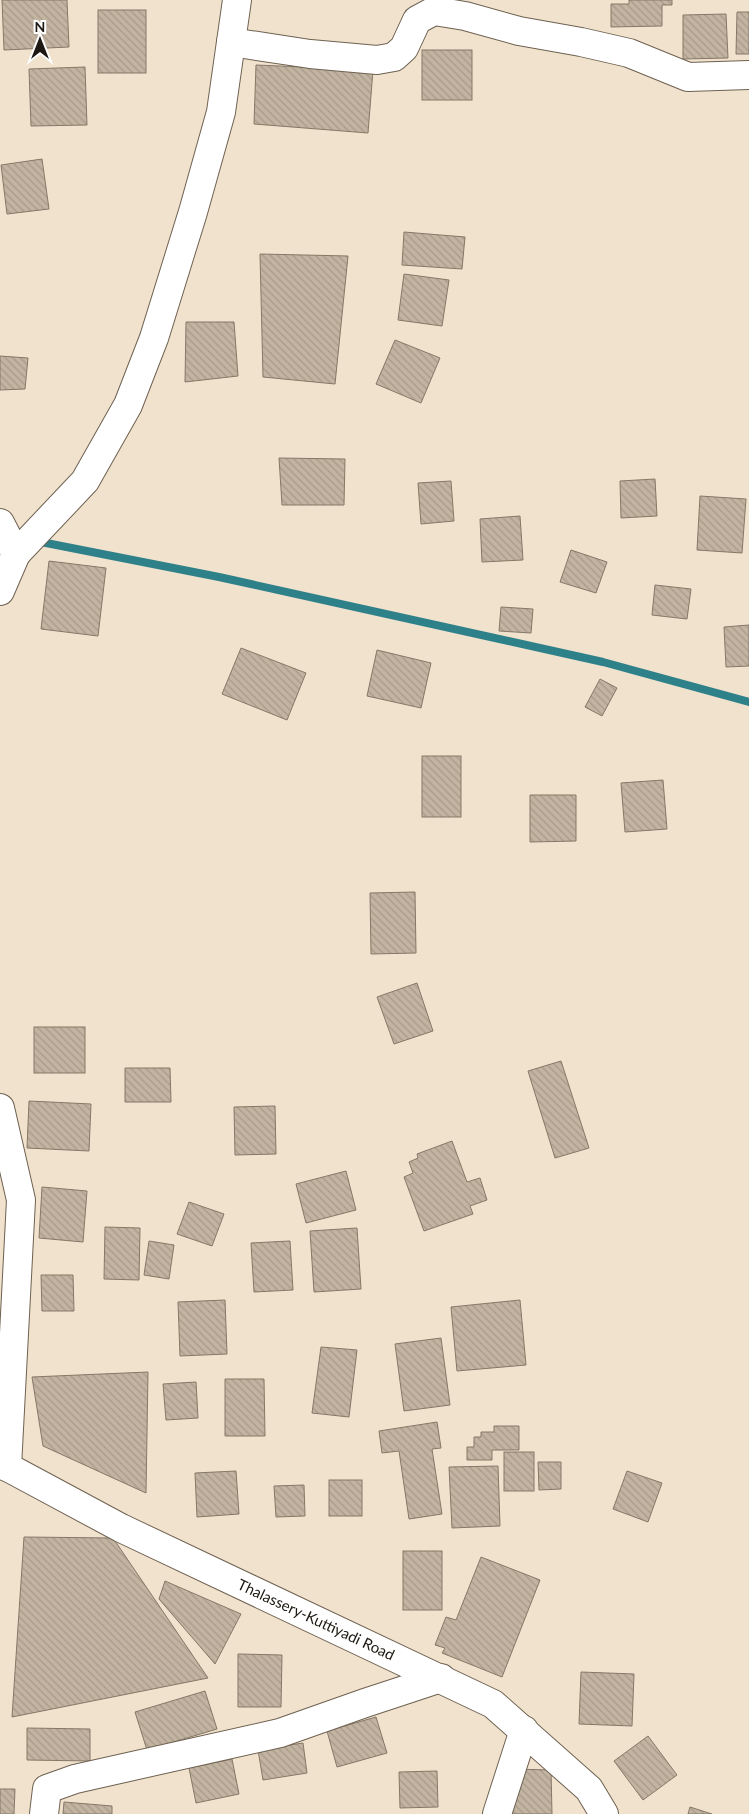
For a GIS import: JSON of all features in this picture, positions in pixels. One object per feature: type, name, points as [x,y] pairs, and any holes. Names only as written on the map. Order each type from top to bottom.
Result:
[{"type":"street","points":[[0,591],[16,554],[85,482],[128,405],[154,338],[221,112],[237,0]]},
{"type":"street","points":[[231,42],[310,54],[377,60],[394,58],[404,48],[417,20],[434,11],[465,16],[519,31],[629,53],[688,77],[749,75]]},
{"type":"street","points":[[0,523],[16,554]]},
{"type":"street","points":[[0,1108],[21,1200],[3,1465]]},
{"type":"street","name":"Thalassery-Kuttiyadi Road","points":[[3,1465],[121,1528],[493,1704],[589,1789],[604,1814]]},
{"type":"street","points":[[44,1814],[47,1789],[75,1779],[280,1733],[365,1702],[441,1678]]},
{"type":"street","points":[[498,1814],[524,1730]]},
{"type":"building","points":[[2,0],[67,0],[69,47],[4,50]]},
{"type":"building","points":[[629,0],[672,0],[672,5],[662,5],[662,26],[611,27],[611,4],[629,4]]},
{"type":"building","points":[[98,10],[146,10],[146,73],[98,73]]},
{"type":"building","points":[[737,12],[749,12],[749,54],[736,54]]},
{"type":"building","points":[[726,14],[728,58],[683,59],[683,15]]},
{"type":"building","points":[[422,50],[472,50],[472,100],[422,100]]},
{"type":"building","points":[[256,65],[373,70],[368,133],[254,124]]},
{"type":"building","points":[[85,67],[87,125],[31,126],[29,69]]},
{"type":"building","points":[[42,159],[49,209],[7,214],[1,165]]},
{"type":"building","points":[[404,232],[465,237],[462,269],[402,265]]},
{"type":"building","points":[[260,254],[348,256],[335,384],[263,377]]},
{"type":"building","points":[[404,274],[449,280],[442,326],[398,320]]},
{"type":"building","points":[[186,322],[234,322],[238,376],[185,382]]},
{"type":"building","points":[[395,340],[440,358],[421,403],[376,384]]},
{"type":"building","points":[[0,356],[28,358],[25,389],[0,390]]},
{"type":"building","points":[[279,458],[345,459],[344,505],[282,505]]},
{"type":"building","points":[[655,479],[657,516],[621,518],[620,481]]},
{"type":"building","points":[[451,481],[454,521],[421,524],[418,483]]},
{"type":"building","points":[[700,496],[746,499],[742,553],[697,550]]},
{"type":"building","points":[[520,516],[523,560],[482,562],[480,519]]},
{"type":"building","points":[[571,550],[607,562],[596,593],[560,582]]},
{"type":"building","points":[[49,561],[106,568],[98,636],[41,629]]},
{"type":"building","points":[[655,585],[691,589],[687,619],[652,615]]},
{"type":"building","points":[[501,607],[533,609],[531,633],[499,631]]},
{"type":"building","points":[[749,625],[749,666],[726,667],[724,627]]},
{"type":"building","points":[[241,648],[306,673],[287,720],[222,694]]},
{"type":"building","points":[[377,650],[431,663],[421,708],[367,696]]},
{"type":"building","points":[[600,679],[617,688],[602,716],[585,707]]},
{"type":"building","points":[[422,756],[461,756],[461,817],[422,817]]},
{"type":"building","points":[[663,780],[667,829],[625,832],[621,783]]},
{"type":"building","points":[[530,795],[576,795],[576,841],[530,842]]},
{"type":"building","points":[[415,892],[416,953],[371,954],[370,893]]},
{"type":"building","points":[[417,983],[433,1031],[394,1044],[377,997]]},
{"type":"building","points":[[34,1027],[85,1027],[85,1073],[34,1073]]},
{"type":"building","points":[[561,1061],[589,1148],[555,1158],[528,1071]]},
{"type":"building","points":[[125,1068],[170,1068],[171,1102],[125,1102]]},
{"type":"building","points":[[29,1101],[91,1104],[89,1151],[27,1148]]},
{"type":"building","points":[[275,1106],[276,1154],[235,1155],[234,1107]]},
{"type":"building","points":[[452,1141],[467,1182],[480,1178],[487,1200],[470,1206],[473,1214],[424,1231],[404,1177],[413,1173],[409,1162],[418,1158],[417,1154]]},
{"type":"building","points":[[346,1171],[356,1210],[306,1223],[296,1184]]},
{"type":"building","points":[[42,1187],[87,1191],[83,1242],[39,1238]]},
{"type":"building","points":[[189,1202],[224,1214],[212,1246],[177,1234]]},
{"type":"building","points":[[105,1227],[140,1228],[139,1280],[104,1279]]},
{"type":"building","points":[[357,1228],[361,1289],[314,1292],[310,1231]]},
{"type":"building","points":[[149,1241],[174,1245],[169,1279],[144,1275]]},
{"type":"building","points":[[290,1241],[293,1290],[254,1292],[251,1243]]},
{"type":"building","points":[[41,1275],[73,1275],[74,1311],[42,1311]]},
{"type":"building","points":[[225,1300],[227,1354],[180,1356],[178,1302]]},
{"type":"building","points":[[520,1300],[526,1365],[457,1371],[451,1307]]},
{"type":"building","points":[[441,1338],[450,1405],[404,1411],[395,1344]]},
{"type":"building","points":[[321,1347],[357,1350],[349,1417],[312,1413]]},
{"type":"building","points":[[148,1372],[146,1493],[43,1446],[32,1377]]},
{"type":"building","points":[[225,1379],[264,1379],[265,1436],[225,1436]]},
{"type":"building","points":[[196,1382],[198,1418],[166,1420],[163,1384]]},
{"type":"building","points":[[437,1422],[441,1448],[432,1449],[442,1514],[409,1519],[399,1451],[382,1453],[379,1431]]},
{"type":"building","points":[[494,1426],[519,1426],[519,1450],[492,1450],[492,1460],[467,1460],[467,1447],[474,1447],[474,1437],[481,1437],[481,1432],[494,1432]]},
{"type":"building","points":[[504,1452],[534,1452],[534,1491],[504,1491]]},
{"type":"building","points":[[538,1462],[561,1462],[561,1489],[539,1490]]},
{"type":"building","points":[[498,1466],[500,1526],[452,1528],[449,1467]]},
{"type":"building","points":[[236,1471],[239,1514],[197,1517],[195,1473]]},
{"type":"building","points":[[627,1471],[662,1483],[648,1522],[613,1509]]},
{"type":"building","points":[[329,1480],[362,1480],[362,1516],[329,1516]]},
{"type":"building","points":[[304,1485],[305,1516],[276,1517],[274,1486]]},
{"type":"building","points":[[24,1537],[113,1538],[208,1678],[12,1717]]},
{"type":"building","points":[[403,1551],[442,1551],[442,1610],[403,1610]]},
{"type":"building","points":[[481,1557],[540,1580],[502,1677],[442,1653],[445,1648],[435,1645],[446,1617],[456,1620]]},
{"type":"building","points":[[165,1581],[241,1614],[215,1664],[159,1599]]},
{"type":"building","points":[[238,1654],[282,1655],[281,1707],[238,1707]]},
{"type":"building","points":[[581,1672],[634,1674],[632,1726],[579,1724]]},
{"type":"building","points":[[205,1691],[217,1729],[147,1750],[135,1712]]},
{"type":"building","points":[[376,1717],[387,1753],[337,1767],[327,1731]]},
{"type":"building","points":[[27,1728],[90,1729],[90,1761],[27,1760]]},
{"type":"building","points":[[648,1736],[677,1775],[643,1800],[614,1761]]},
{"type":"building","points":[[303,1743],[307,1773],[263,1780],[258,1750]]},
{"type":"building","points":[[232,1759],[239,1794],[196,1803],[189,1768]]},
{"type":"building","points":[[512,1769],[551,1770],[552,1814],[512,1814]]},
{"type":"building","points":[[437,1771],[438,1807],[400,1808],[399,1772]]},
{"type":"building","points":[[0,1789],[15,1789],[14,1814],[0,1814]]},
{"type":"building","points":[[64,1802],[112,1806],[112,1814],[63,1814]]},
{"type":"building","points":[[690,1807],[712,1814],[688,1814]]},
{"type":"waterway","points":[[36,541],[219,577],[603,662],[749,702]]}]
